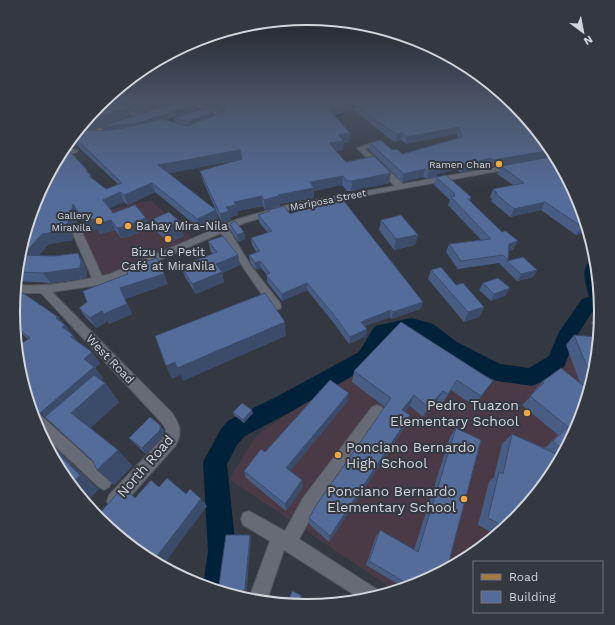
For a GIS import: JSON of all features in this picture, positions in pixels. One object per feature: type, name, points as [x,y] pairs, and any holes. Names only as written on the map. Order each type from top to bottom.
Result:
[{"type":"main road","points":[[82,133],[93,130]]},
{"type":"street","points":[[81,134],[98,137],[116,134]]},
{"type":"street","points":[[378,143],[360,148],[401,187]]},
{"type":"street","points":[[69,151],[75,151]]},
{"type":"street","name":"Mariposa Street","points":[[38,290],[67,287],[99,280],[201,242],[223,228],[241,221],[291,207],[526,164]]},
{"type":"street","points":[[223,228],[248,268],[276,306]]},
{"type":"street","points":[[78,234],[99,280]]},
{"type":"street","points":[[21,293],[38,290]]},
{"type":"street","name":"West Road","points":[[38,290],[167,418],[175,430]]},
{"type":"street","points":[[260,596],[284,540],[377,411]]},
{"type":"street","points":[[48,437],[63,424]]},
{"type":"street","name":"North Road","points":[[103,514],[170,441],[174,436],[175,430]]},
{"type":"street","points":[[49,438],[104,482]]},
{"type":"street","points":[[249,519],[368,593]]},
{"type":"shaded area","points":[[151,200],[192,238],[129,266],[104,275],[74,225],[117,208]]},
{"type":"shaded area","points":[[404,330],[422,338],[501,381],[534,379],[559,364],[567,337],[588,342],[592,352],[585,387],[573,423],[547,472],[524,502],[497,529],[467,552],[418,578],[391,588],[229,479],[257,435],[361,365],[379,350],[380,343],[391,332]]},
{"type":"building","points":[[85,130],[347,130],[350,133],[338,135],[344,141],[329,143],[346,162],[374,156],[391,173],[352,181],[347,181],[343,176],[310,182],[314,188],[278,195],[279,196],[264,200],[262,196],[234,202],[236,205],[226,207],[229,211],[220,214],[200,171],[242,159],[240,150],[158,165],[216,210],[197,219],[152,183],[124,195],[120,192],[103,200],[113,213],[135,205],[146,218],[124,227],[117,228],[111,220],[95,224],[93,219],[85,222],[73,204],[69,221],[66,224],[67,230],[42,234],[27,250],[35,220],[42,202],[69,151],[88,171],[86,171],[91,175],[89,176],[106,189],[122,183],[77,140]]},
{"type":"building","points":[[391,130],[443,130],[407,137],[402,133],[397,134]]},
{"type":"building","points":[[460,130],[530,130],[546,151],[493,160],[491,158],[464,165],[459,161],[436,168],[439,170],[429,171],[425,169],[404,174],[370,143],[381,140],[392,150],[397,149],[402,154],[462,137]]},
{"type":"building","points":[[549,157],[573,202],[582,227],[545,202],[514,209],[495,193],[497,193],[493,189],[524,183],[501,166]]},
{"type":"building","points":[[446,175],[470,196],[471,198],[468,199],[502,232],[506,231],[518,241],[509,244],[508,260],[503,255],[461,261],[449,244],[491,239],[451,197],[455,196],[453,194],[455,194],[436,177]]},
{"type":"building","points":[[340,196],[423,302],[393,312],[391,310],[361,322],[367,329],[350,337],[307,283],[282,294],[266,275],[270,273],[260,261],[255,263],[249,255],[260,251],[251,238],[272,231],[258,215],[284,206],[290,214]]},
{"type":"building","points":[[169,212],[180,222],[164,229],[153,219]]},
{"type":"building","points":[[401,215],[418,235],[396,239],[381,220]]},
{"type":"building","points":[[235,221],[244,232],[237,235],[230,224]]},
{"type":"building","points":[[223,236],[238,255],[216,264],[222,272],[192,284],[181,266],[217,252],[208,241]]},
{"type":"building","points":[[78,253],[81,261],[80,268],[43,273],[23,272],[26,255],[55,256]]},
{"type":"building","points":[[523,257],[537,270],[521,274],[507,261]]},
{"type":"building","points":[[157,258],[164,274],[120,288],[127,304],[103,314],[102,311],[90,318],[79,308],[87,302],[83,291],[128,274],[126,268]]},
{"type":"building","points":[[441,267],[456,285],[463,283],[484,307],[468,312],[431,270]]},
{"type":"building","points":[[498,278],[510,288],[494,294],[483,283]]},
{"type":"building","points":[[23,293],[58,317],[56,318],[65,325],[62,327],[73,335],[71,337],[92,352],[84,359],[94,367],[40,413],[35,405],[22,350],[22,343],[30,338],[21,331],[21,294]]},
{"type":"building","points":[[265,293],[285,322],[177,368],[175,362],[166,366],[155,336]]},
{"type":"building","points":[[401,322],[493,381],[481,396],[457,380],[448,394],[443,391],[428,407],[414,395],[402,410],[410,415],[330,536],[309,518],[317,504],[391,398],[354,371]]},
{"type":"building","points":[[574,335],[594,337],[593,350],[589,371]]},
{"type":"building","points":[[561,368],[585,387],[573,423],[561,448],[553,441],[568,427],[530,396],[544,383],[542,382]]},
{"type":"building","points":[[94,375],[105,383],[71,413],[118,450],[97,470],[93,461],[45,417]]},
{"type":"building","points":[[330,380],[349,393],[286,468],[302,480],[285,504],[244,471],[261,449],[265,452]]},
{"type":"building","points":[[242,403],[252,410],[243,420],[233,412]]},
{"type":"building","points":[[150,417],[160,425],[160,430],[142,448],[129,438]]},
{"type":"building","points":[[456,428],[481,440],[449,562],[406,583],[369,561],[380,530],[418,552]]},
{"type":"building","points":[[512,434],[557,454],[536,488],[501,525],[488,518],[499,472],[503,474]]},
{"type":"building","points":[[57,453],[80,475],[74,481]]},
{"type":"building","points":[[167,478],[186,494],[190,489],[201,499],[156,557],[134,543],[100,512],[123,487],[135,498],[151,480],[159,487]]},
{"type":"building","points":[[226,535],[250,535],[245,593],[219,586]]},
{"type":"building","points":[[292,591],[301,595],[300,600],[289,599]]},
{"type":"waterway","points":[[592,271],[593,282]]},
{"type":"waterway","points":[[218,586],[222,551],[215,462],[229,437],[237,428],[286,403],[366,358],[382,331],[411,325],[426,329],[450,348],[497,372],[532,377],[557,361],[566,337],[588,304],[594,302]]},
{"type":"place","name":"Ramen Chan","points":[[499,164]]},
{"type":"place","name":"Gallery MiraNila","points":[[99,221]]},
{"type":"place","name":"Bahay Mira-Nila","points":[[128,226]]},
{"type":"place","name":"Bizu Le Petit Café at MiraNila","points":[[168,239]]},
{"type":"place","name":"Pedro Tuazon Elementary School","points":[[527,413]]},
{"type":"place","name":"Ponciano Bernardo High School","points":[[338,455]]},
{"type":"place","name":"Ponciano Bernardo Elementary School","points":[[464,499]]}]
